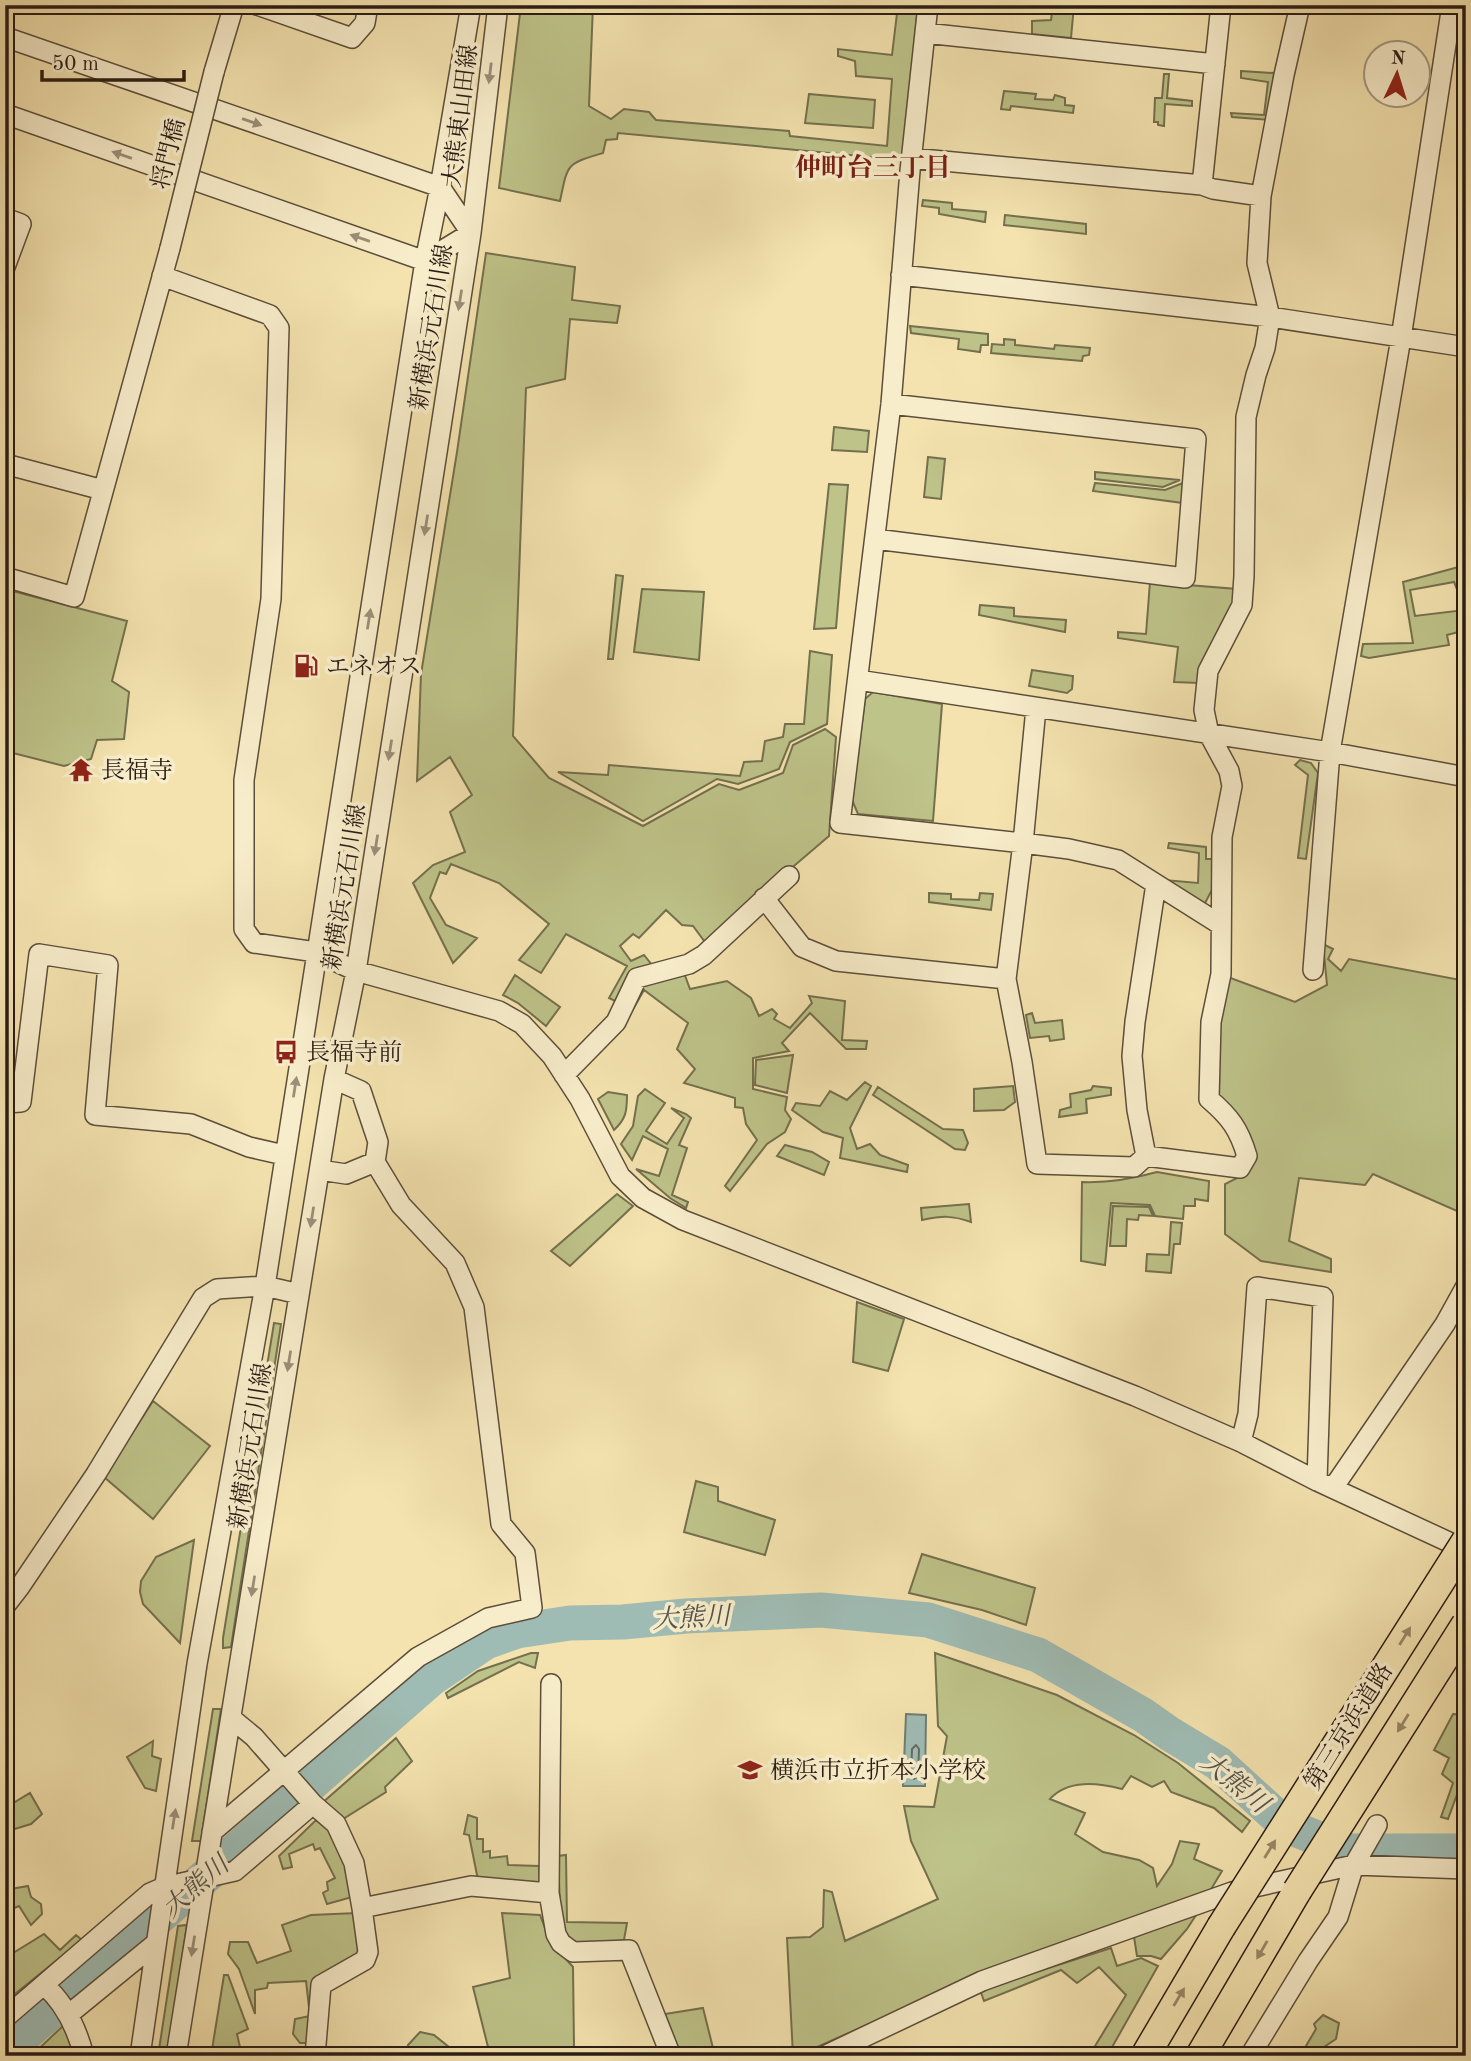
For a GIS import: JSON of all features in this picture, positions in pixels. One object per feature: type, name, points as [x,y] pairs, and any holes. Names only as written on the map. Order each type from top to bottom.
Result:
[{"type":"highway","name":"第三京浜道路","points":[[1144,2056],[1221,1927],[1466,1541]]},
{"type":"highway","name":"第三京浜道路","points":[[1200,2056],[1297,1891],[1466,1625]]},
{"type":"street","name":"将門橋","points":[[5,577],[74,597],[234,5]]},
{"type":"street","points":[[257,5],[352,38],[365,23],[368,5]]},
{"type":"street","name":"大熊東山田線","points":[[425,261],[471,5]]},
{"type":"street","name":"大熊東山田線","points":[[471,233],[498,5]]},
{"type":"street","points":[[928,5],[911,158],[891,404],[837,832],[1023,843],[1069,849],[1118,860],[1221,925]]},
{"type":"street","points":[[1202,186],[1221,5]]},
{"type":"street","points":[[1036,708],[1006,979],[1037,1164],[1133,1167],[1146,1156],[1240,1168],[1247,1156],[1242,1139],[1227,1114],[1209,1099],[1211,1022],[1221,974],[1222,837],[1232,786],[1229,771],[1209,734],[1204,710],[1208,671],[1241,605],[1244,576],[1246,417],[1265,348],[1270,317],[1257,263],[1261,196],[1300,5]]},
{"type":"street","points":[[1313,970],[1330,752],[1401,338],[1452,5]]},
{"type":"street","points":[[925,33],[1215,64]]},
{"type":"street","points":[[5,37],[440,187]]},
{"type":"street","name":"新横浜元石川線","points":[[5,114],[425,261],[265,1286],[197,1664],[140,2056]]},
{"type":"street","points":[[911,158],[1202,186],[1261,196]]},
{"type":"street","name":"新横浜元石川線","points":[[176,2056],[334,1079],[356,971],[471,233],[440,187]]},
{"type":"street","points":[[5,218],[21,223],[5,267]]},
{"type":"street","points":[[425,261],[471,233]]},
{"type":"street","points":[[901,275],[1270,317],[1466,348]]},
{"type":"street","points":[[162,276],[270,316],[279,328],[271,599],[244,780],[244,929],[254,943],[316,952],[356,971],[499,1012],[522,1024],[552,1056],[580,1098],[620,1176],[643,1198],[683,1220],[1135,1396],[1241,1442],[1325,1485],[1466,1550]]},
{"type":"street","points":[[875,539],[1185,578],[1196,439],[891,404]]},
{"type":"street","points":[[5,464],[103,490]]},
{"type":"street","points":[[858,680],[1330,752],[1466,777]]},
{"type":"street","points":[[564,1075],[615,1023],[637,978],[688,964],[704,955],[789,876]]},
{"type":"street","points":[[1146,1156],[1137,1110],[1132,1056],[1156,884]]},
{"type":"street","points":[[764,898],[802,947],[836,961],[1006,979]]},
{"type":"street","points":[[5,1103],[21,1102],[38,954],[108,965],[95,1115],[191,1124],[249,1147],[284,1154]]},
{"type":"street","points":[[212,1833],[418,1657],[488,1618],[532,1608],[525,1553],[501,1524],[474,1307],[456,1263],[401,1205],[374,1162],[379,1142],[361,1091],[334,1079]]},
{"type":"street","points":[[320,1170],[346,1174],[374,1162]]},
{"type":"street","points":[[5,1606],[96,1474],[203,1298],[218,1289],[265,1286],[299,1294]]},
{"type":"street","points":[[1325,1485],[1445,1324],[1466,1286]]},
{"type":"street","points":[[1241,1442],[1248,1414],[1257,1287],[1323,1297],[1325,1485]]},
{"type":"street","points":[[551,1684],[549,1893],[556,1934],[565,1947],[578,1953],[629,1950],[671,2056]]},
{"type":"street","points":[[232,1718],[254,1737],[313,1804],[336,1824],[355,1863],[368,1952],[365,1960],[321,1985],[315,2056]]},
{"type":"street","points":[[5,2018],[47,1987],[150,1893],[164,1887],[235,1871],[313,1804]]},
{"type":"street","points":[[1250,2056],[1338,1917],[1354,1865],[1377,1825]]},
{"type":"street","points":[[824,2056],[995,1976],[1231,1892],[1354,1865],[1466,1869]]},
{"type":"street","points":[[362,1908],[471,1886],[549,1893]]},
{"type":"street","points":[[66,2011],[156,1943]]},
{"type":"street","points":[[47,1987],[66,2011],[78,2033],[84,2056]]},
{"type":"green space","points":[[521,5],[593,5],[589,106],[611,119],[624,109],[649,112],[656,120],[789,131],[790,136],[887,146],[892,79],[856,76],[855,61],[838,56],[838,49],[892,55],[898,5],[918,5],[903,160],[618,133],[617,139],[606,140],[603,153],[571,167],[567,172],[560,201],[499,188]]},
{"type":"green space","points":[[1053,5],[1074,5],[1071,38],[1032,34],[1032,21],[1051,20]]},
{"type":"green space","points":[[1241,71],[1274,73],[1270,120],[1232,117],[1231,113],[1264,115],[1268,82],[1241,78]]},
{"type":"green space","points":[[1164,74],[1169,74],[1167,98],[1192,101],[1192,106],[1165,104],[1164,126],[1154,122],[1155,98],[1162,98]]},
{"type":"green space","points":[[1004,91],[1036,94],[1035,99],[1053,100],[1055,95],[1065,98],[1065,105],[1074,106],[1073,113],[1011,106],[1010,110],[1001,109]]},
{"type":"green space","points":[[809,94],[875,100],[873,128],[805,123]]},
{"type":"green space","points":[[923,200],[952,203],[952,209],[986,212],[985,222],[939,214],[939,208],[922,206]]},
{"type":"green space","points":[[1005,215],[1086,224],[1086,234],[1004,225]]},
{"type":"green space","points":[[486,253],[575,267],[572,300],[620,306],[617,323],[570,319],[565,379],[526,388],[513,736],[549,778],[643,826],[719,784],[739,790],[783,773],[793,745],[825,729],[836,737],[829,836],[705,942],[693,926],[682,925],[666,910],[639,938],[633,934],[620,946],[631,961],[644,955],[652,965],[637,968],[619,1003],[609,998],[627,966],[566,934],[541,973],[519,960],[549,924],[499,883],[451,864],[446,874],[440,872],[430,898],[446,925],[477,938],[453,963],[413,883],[433,865],[465,852],[450,812],[472,795],[450,757],[417,781],[421,674]]},
{"type":"green space","points":[[910,326],[988,334],[988,345],[981,345],[980,352],[958,349],[959,339],[911,333]]},
{"type":"green space","points":[[1004,339],[1015,340],[1015,345],[1054,349],[1055,345],[1090,348],[1089,355],[1083,356],[1082,361],[991,353],[992,344],[1004,345]]},
{"type":"green space","points":[[834,427],[869,431],[867,452],[832,450]]},
{"type":"green space","points":[[928,457],[945,459],[941,499],[924,497]]},
{"type":"green space","points":[[1095,472],[1180,480],[1163,487],[1095,479]]},
{"type":"green space","points":[[1095,483],[1165,490],[1183,483],[1183,503],[1093,491]]},
{"type":"green space","points":[[829,484],[848,485],[836,628],[814,629]]},
{"type":"green space","points":[[1466,567],[1466,595],[1459,594],[1454,582],[1410,590],[1415,616],[1464,610],[1466,630],[1447,635],[1449,645],[1369,658],[1361,656],[1363,644],[1413,643],[1403,582]]},
{"type":"green space","points":[[616,575],[623,576],[613,659],[608,659]]},
{"type":"green space","points":[[1150,582],[1237,589],[1237,601],[1199,683],[1174,682],[1178,647],[1118,638],[1118,632],[1146,634]]},
{"type":"green space","points":[[5,589],[127,621],[112,681],[129,692],[124,739],[97,740],[91,759],[64,766],[5,751]]},
{"type":"green space","points":[[642,589],[704,592],[699,660],[634,652]]},
{"type":"green space","points":[[980,605],[1014,608],[1014,616],[1066,620],[1065,632],[979,615]]},
{"type":"green space","points":[[810,651],[832,655],[827,724],[790,742],[779,769],[738,784],[717,779],[643,821],[558,772],[608,775],[609,765],[740,776],[744,762],[762,761],[765,741],[783,737],[785,724],[804,724]]},
{"type":"green space","points":[[1032,670],[1073,676],[1072,689],[1067,693],[1029,686]]},
{"type":"green space","points":[[873,692],[942,704],[933,821],[858,814],[852,800],[865,699]]},
{"type":"green space","points":[[1300,760],[1311,763],[1318,773],[1306,859],[1298,858],[1308,775],[1295,765]]},
{"type":"green space","points":[[1169,843],[1206,847],[1206,859],[1215,859],[1214,886],[1204,905],[1164,880],[1198,883],[1199,853],[1168,848]]},
{"type":"green space","points":[[929,893],[951,894],[951,899],[979,900],[980,893],[993,894],[991,910],[929,902]]},
{"type":"green space","points":[[1323,944],[1333,949],[1328,959],[1341,971],[1349,959],[1466,981],[1466,1215],[1373,1174],[1365,1185],[1299,1178],[1289,1241],[1331,1259],[1331,1272],[1261,1261],[1225,1234],[1225,1184],[1245,1174],[1218,1094],[1217,1020],[1228,977],[1295,1002],[1327,985]]},
{"type":"green space","points":[[683,970],[690,989],[727,981],[751,998],[759,1016],[772,1009],[777,1014],[774,1019],[790,1028],[812,1003],[809,996],[845,1001],[842,1040],[867,1041],[866,1049],[846,1049],[810,1013],[782,1043],[789,1051],[753,1058],[753,1089],[787,1097],[785,1110],[791,1119],[785,1132],[767,1144],[730,1191],[725,1186],[757,1140],[746,1124],[743,1108],[735,1107],[735,1098],[684,1083],[695,1069],[677,1049],[688,1023],[644,990],[627,1020],[638,981]]},
{"type":"green space","points":[[515,975],[560,1007],[546,1026],[518,1003],[503,995]]},
{"type":"green space","points":[[1032,1013],[1035,1023],[1062,1020],[1064,1039],[1050,1041],[1049,1036],[1030,1038],[1026,1015]]},
{"type":"green space","points":[[793,1055],[787,1093],[755,1085],[756,1060]]},
{"type":"green space","points":[[865,1082],[871,1086],[850,1128],[857,1149],[870,1144],[880,1155],[908,1165],[907,1172],[840,1158],[843,1138],[823,1132],[792,1110],[796,1103],[820,1106],[830,1091],[847,1100]]},
{"type":"green space","points":[[1013,1086],[1015,1102],[1004,1110],[974,1111],[974,1089]]},
{"type":"green space","points":[[1093,1086],[1111,1088],[1111,1095],[1086,1099],[1087,1113],[1059,1117],[1060,1110],[1071,1107],[1070,1094],[1091,1090]]},
{"type":"green space","points":[[878,1087],[943,1129],[963,1130],[968,1143],[965,1150],[955,1149],[873,1095]]},
{"type":"green space","points":[[645,1089],[665,1103],[646,1131],[667,1144],[684,1118],[671,1108],[691,1118],[679,1145],[687,1148],[672,1195],[688,1202],[686,1208],[636,1169],[659,1176],[668,1149],[643,1136],[632,1160],[621,1144],[633,1126],[638,1096]]},
{"type":"green space","points":[[608,1092],[627,1095],[625,1114],[614,1130],[598,1099]]},
{"type":"green space","points":[[785,1145],[812,1152],[829,1162],[824,1175],[777,1156]]},
{"type":"green space","points":[[1157,1172],[1209,1181],[1208,1201],[1195,1199],[1195,1206],[1184,1206],[1183,1219],[1155,1216],[1150,1205],[1111,1203],[1105,1265],[1081,1261],[1082,1182],[1120,1180]]},
{"type":"green space","points":[[617,1194],[633,1206],[570,1266],[551,1251]]},
{"type":"green space","points":[[969,1204],[971,1222],[946,1217],[922,1220],[921,1208]]},
{"type":"green space","points":[[1113,1206],[1149,1207],[1153,1216],[1139,1215],[1138,1220],[1127,1219],[1126,1246],[1110,1246]]},
{"type":"green space","points":[[1171,1222],[1182,1223],[1180,1244],[1174,1244],[1171,1273],[1146,1271],[1147,1254],[1169,1255]]},
{"type":"green space","points":[[857,1302],[904,1319],[888,1371],[853,1362]]},
{"type":"green space","points":[[274,1323],[281,1324],[231,1647],[223,1648],[223,1638]]},
{"type":"green space","points":[[153,1401],[210,1446],[153,1519],[104,1477]]},
{"type":"green space","points":[[696,1481],[718,1487],[718,1501],[775,1520],[765,1555],[684,1532]]},
{"type":"green space","points":[[194,1540],[180,1643],[143,1604],[141,1581],[156,1557]]},
{"type":"green space","points":[[922,1554],[1035,1588],[1026,1625],[982,1610],[909,1593]]},
{"type":"green space","points":[[538,1653],[535,1668],[519,1662],[448,1698],[446,1693],[478,1671]]},
{"type":"green space","points":[[935,1653],[1057,1695],[1134,1735],[1178,1763],[1250,1821],[1242,1832],[1214,1808],[1171,1792],[1164,1781],[1152,1787],[1131,1776],[1122,1789],[1093,1784],[1065,1788],[1050,1799],[1085,1813],[1075,1834],[1103,1852],[1139,1860],[1153,1868],[1157,1886],[1172,1864],[1180,1841],[1199,1844],[1194,1859],[1222,1871],[1207,1896],[988,1971],[793,2056],[787,1938],[810,1937],[823,1927],[824,1890],[832,1892],[845,1941],[938,1899],[911,1841],[904,1806],[934,1807],[947,1736],[938,1726]]},
{"type":"green space","points":[[213,1709],[221,1709],[201,1841],[192,1841]]},
{"type":"green space","points":[[1453,1714],[1466,1715],[1466,1730],[1460,1753],[1466,1756],[1466,1770],[1448,1819],[1441,1817],[1453,1783],[1442,1774],[1449,1758],[1434,1750]]},
{"type":"green space","points":[[396,1738],[412,1761],[385,1787],[386,1792],[343,1819],[321,1804]]},
{"type":"green space","points":[[153,1741],[152,1756],[161,1759],[156,1791],[145,1788],[127,1757]]},
{"type":"green space","points":[[30,1793],[42,1814],[31,1824],[5,1832],[5,1808]]},
{"type":"green space","points":[[468,1815],[477,1818],[477,1839],[483,1839],[483,1852],[490,1851],[490,1858],[507,1856],[508,1865],[539,1866],[540,1886],[478,1880],[469,1835],[464,1834]]},
{"type":"green space","points":[[316,1820],[329,1831],[348,1866],[352,1897],[327,1904],[323,1893],[328,1890],[327,1882],[335,1878],[320,1848],[315,1850],[313,1844],[289,1854],[292,1867],[283,1869],[279,1856]]},
{"type":"green space","points":[[566,1855],[567,1922],[627,1923],[624,1940],[580,1946],[561,1932],[558,1856]]},
{"type":"green space","points":[[28,1886],[31,1897],[41,1904],[42,1914],[31,1925],[19,1906],[5,1912],[5,1890]]},
{"type":"green space","points":[[1200,1909],[1161,1959],[1137,1956],[1134,1937]]},
{"type":"green space","points":[[357,1913],[364,1952],[317,1977],[312,2043],[300,2043],[293,2034],[295,2019],[310,2016],[306,1981],[268,1983],[267,1988],[255,1990],[255,2014],[239,1969],[228,1954],[230,1942],[248,1942],[257,1963],[291,1951],[282,1925],[311,1915]]},
{"type":"green space","points":[[502,1913],[540,1915],[550,1941],[573,1967],[574,2047],[489,2051],[473,1987],[510,1978]]},
{"type":"green space","points":[[187,1925],[167,2056],[158,2056],[178,1926]]},
{"type":"green space","points":[[44,1934],[60,1950],[76,1935],[82,1940],[5,2002],[5,1958]]},
{"type":"green space","points":[[1111,1948],[1117,1966],[1141,1958],[1158,1966],[1107,2056],[1089,2056],[1126,1995],[1099,1967],[1077,1983],[1061,1970],[984,2001],[980,1990]]},
{"type":"green space","points":[[224,1975],[228,1975],[248,2029],[237,2034],[242,2056],[211,2056]]},
{"type":"green space","points":[[703,2008],[715,2056],[681,2056],[665,2014]]},
{"type":"green space","points":[[1323,2015],[1339,2023],[1336,2039],[1317,2056],[1300,2056],[1316,2029],[1314,2024]]},
{"type":"green space","points":[[65,2024],[70,2030],[71,2049],[65,2056],[31,2056]]},
{"type":"green space","points":[[420,2032],[434,2035],[460,2056],[406,2056],[408,2045]]},
{"type":"water","points":[[906,1714],[926,1715],[925,1786],[903,1786]]},
{"type":"waterway","name":"大熊川","points":[[5,2052],[431,1679],[486,1642],[517,1631],[570,1623],[821,1610],[928,1620],[1038,1655],[1143,1715],[1218,1763],[1287,1826],[1350,1851],[1466,1851]]},
{"type":"place","name":"エネオス","points":[[306,666]]},
{"type":"place","name":"長福寺","points":[[81,770]]},
{"type":"place","name":"長福寺前","points":[[286,1052]]},
{"type":"place","name":"横浜市立折本小学校","points":[[750,1770]]},
{"type":"district","name":"仲町台三丁目","points":[[873,167]]}]
